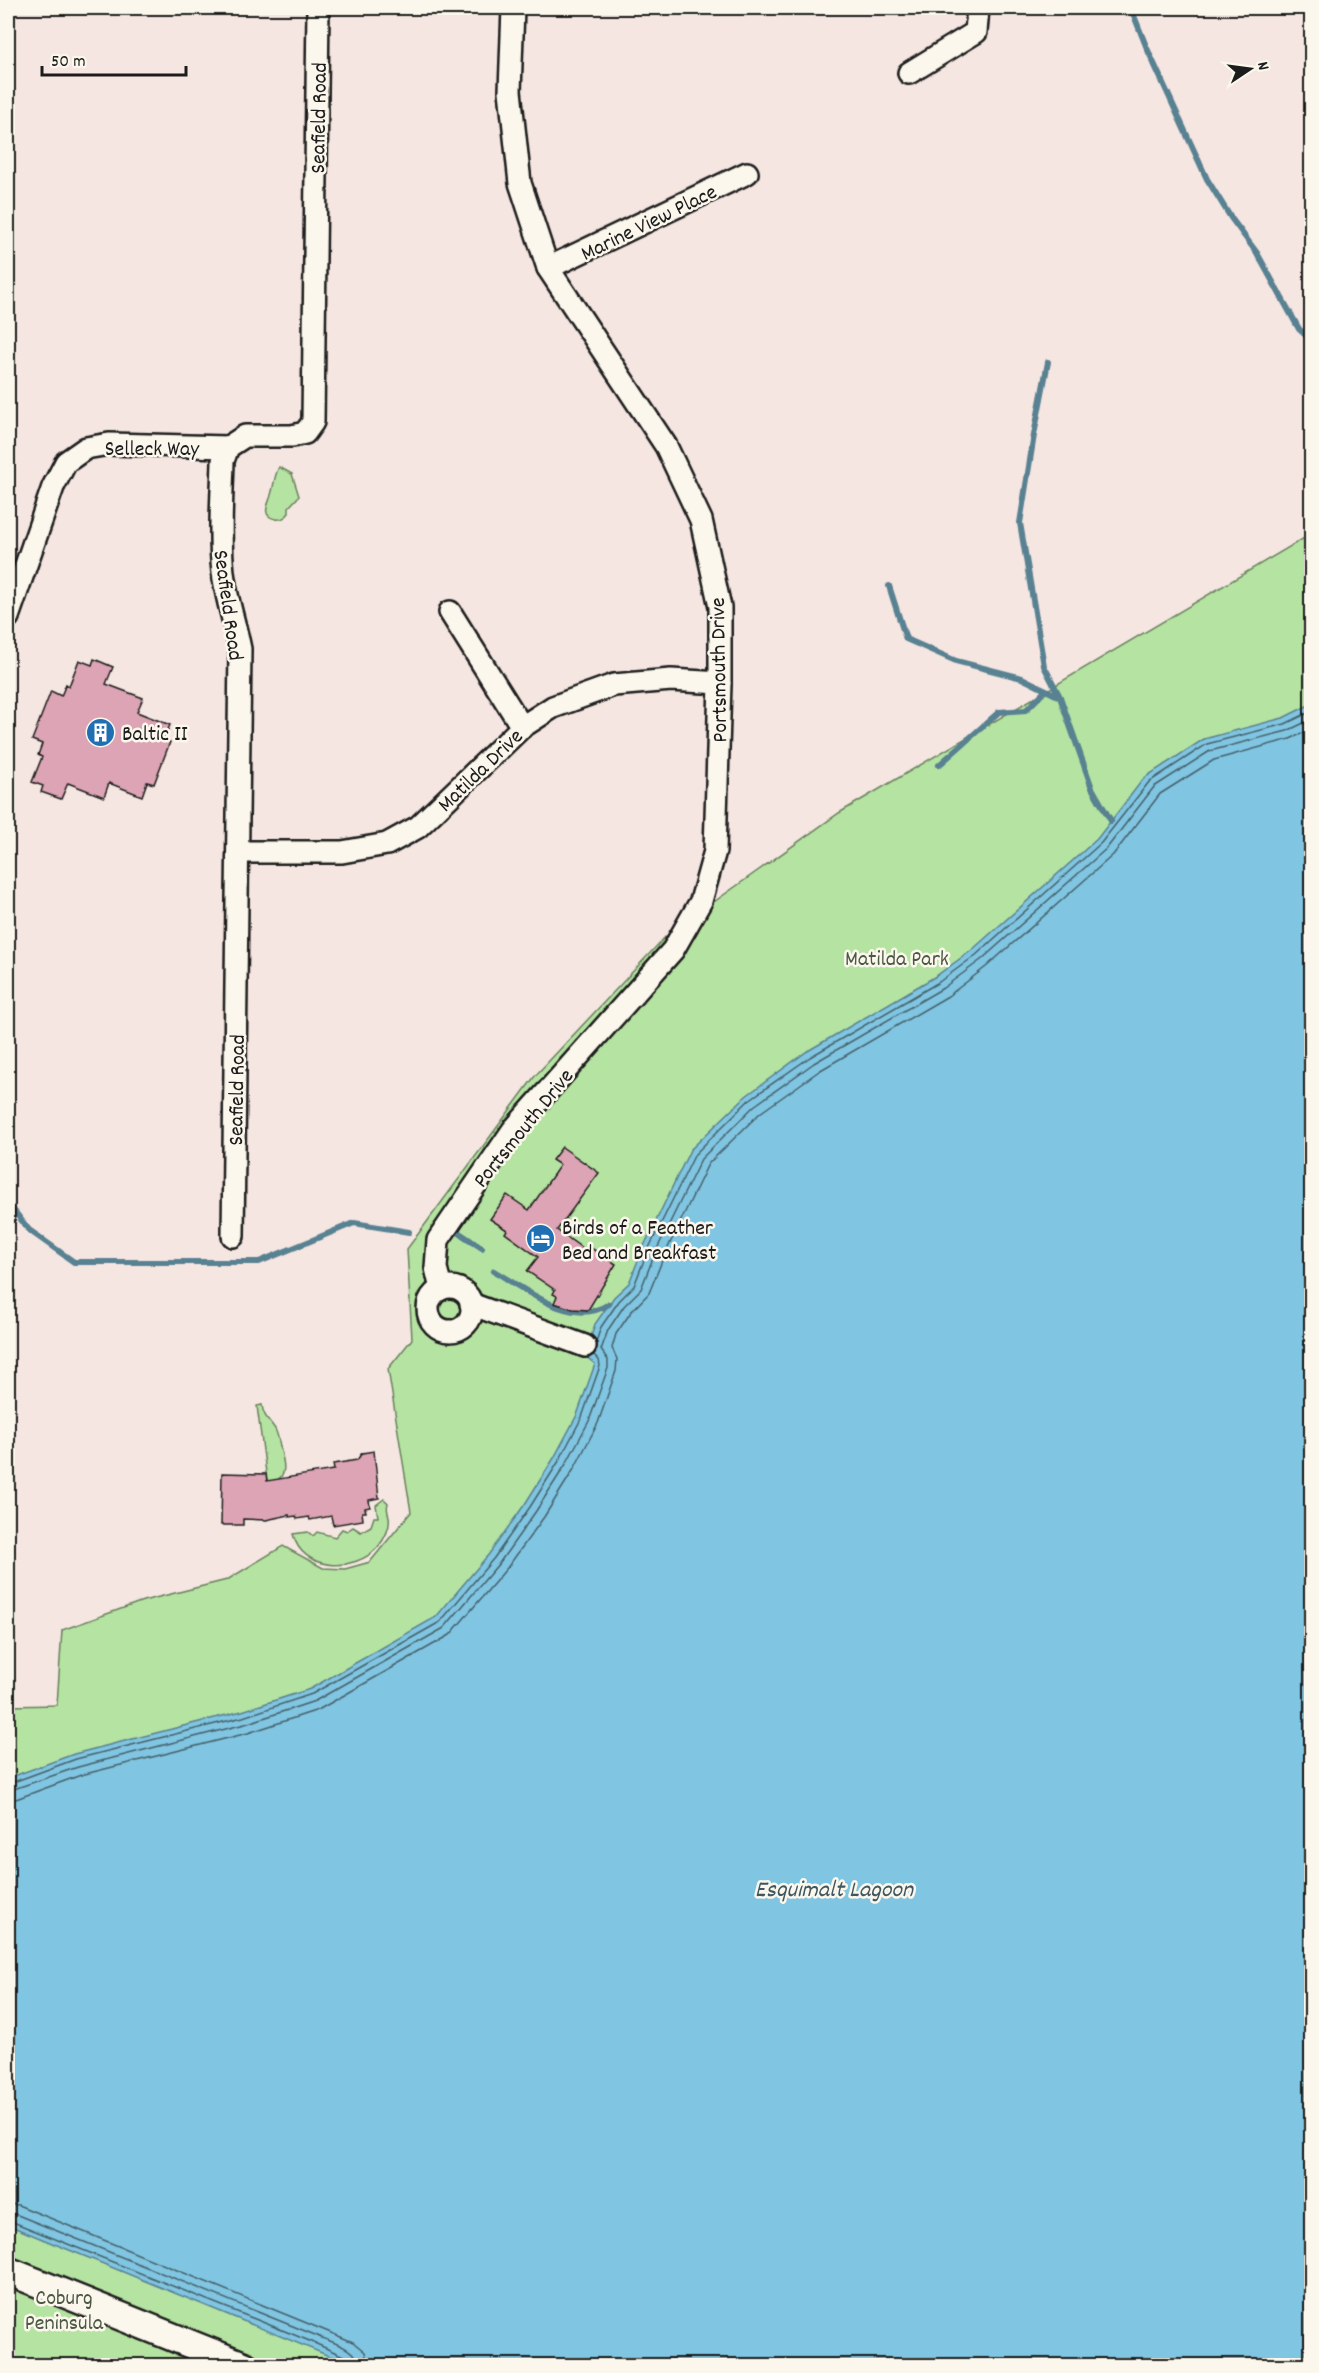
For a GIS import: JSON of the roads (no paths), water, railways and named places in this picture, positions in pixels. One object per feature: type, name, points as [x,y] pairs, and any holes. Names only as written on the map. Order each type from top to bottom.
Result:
[{"type":"street","name":"Seafield Road","points":[[233,1236],[240,649],[223,575],[221,551],[223,461],[228,447],[245,436],[292,436],[305,433],[313,422],[318,8]]},
{"type":"street","name":"Portsmouth Drive","points":[[441,1289],[436,1268],[438,1240],[513,1130],[673,950],[701,901],[715,851],[720,607],[701,520],[666,446],[548,268],[520,183],[510,91],[513,8]]},
{"type":"street","points":[[909,74],[976,32],[978,8]]},
{"type":"street","name":"Marine View Place","points":[[548,268],[747,173]]},
{"type":"street","name":"Selleck Way","points":[[8,617],[53,488],[66,462],[86,448],[109,444],[228,447]]},
{"type":"street","points":[[450,612],[522,726]]},
{"type":"street","name":"Matilda Drive","points":[[239,852],[342,852],[387,844],[418,828],[522,726],[553,707],[614,686],[671,680],[720,683]]},
{"type":"street","points":[[454,1287],[460,1289],[468,1296],[471,1304],[471,1316],[465,1326],[455,1331],[438,1328],[430,1319],[428,1307],[432,1296],[441,1289],[454,1287]]},
{"type":"street","points":[[471,1304],[585,1346]]},
{"type":"street","points":[[8,2271],[245,2366]]},
{"type":"water","name":"Esquimalt Lagoon","points":[[1311,704],[1311,2365],[351,2365],[8,2225],[8,1778],[74,1754],[242,1711],[310,1689],[436,1617],[489,1554],[554,1458],[577,1415],[595,1364],[585,1356],[595,1324],[614,1297],[629,1283],[643,1248],[690,1150],[746,1096],[806,1052],[936,976],[972,950],[1097,839],[1144,778],[1204,739],[1283,718]]},
{"type":"waterway","points":[[1131,8],[1207,179],[1231,218],[1257,253],[1299,329],[1312,341]]},
{"type":"waterway","points":[[1048,362],[1020,523],[1044,666],[1060,697]]},
{"type":"waterway","points":[[889,586],[906,639],[956,661],[1022,678],[1060,697],[1092,788],[1111,821]]},
{"type":"waterway","points":[[939,765],[999,712],[1026,710],[1046,690]]},
{"type":"waterway","points":[[8,1203],[29,1230],[74,1262],[259,1262],[354,1223],[409,1232]]},
{"type":"waterway","points":[[458,1232],[482,1248]]},
{"type":"waterway","points":[[494,1271],[535,1296],[565,1309],[580,1312],[595,1310],[609,1304]]},
{"type":"place","name":"Baltic II","points":[[101,732]]},
{"type":"place","name":"Birds of a Feather Bed and Breakfast","points":[[541,1239]]},
{"type":"park label","name":"Matilda Park","points":[[897,957]]},
{"type":"park label","name":"Coburg Peninsula","points":[[64,2308]]}]
